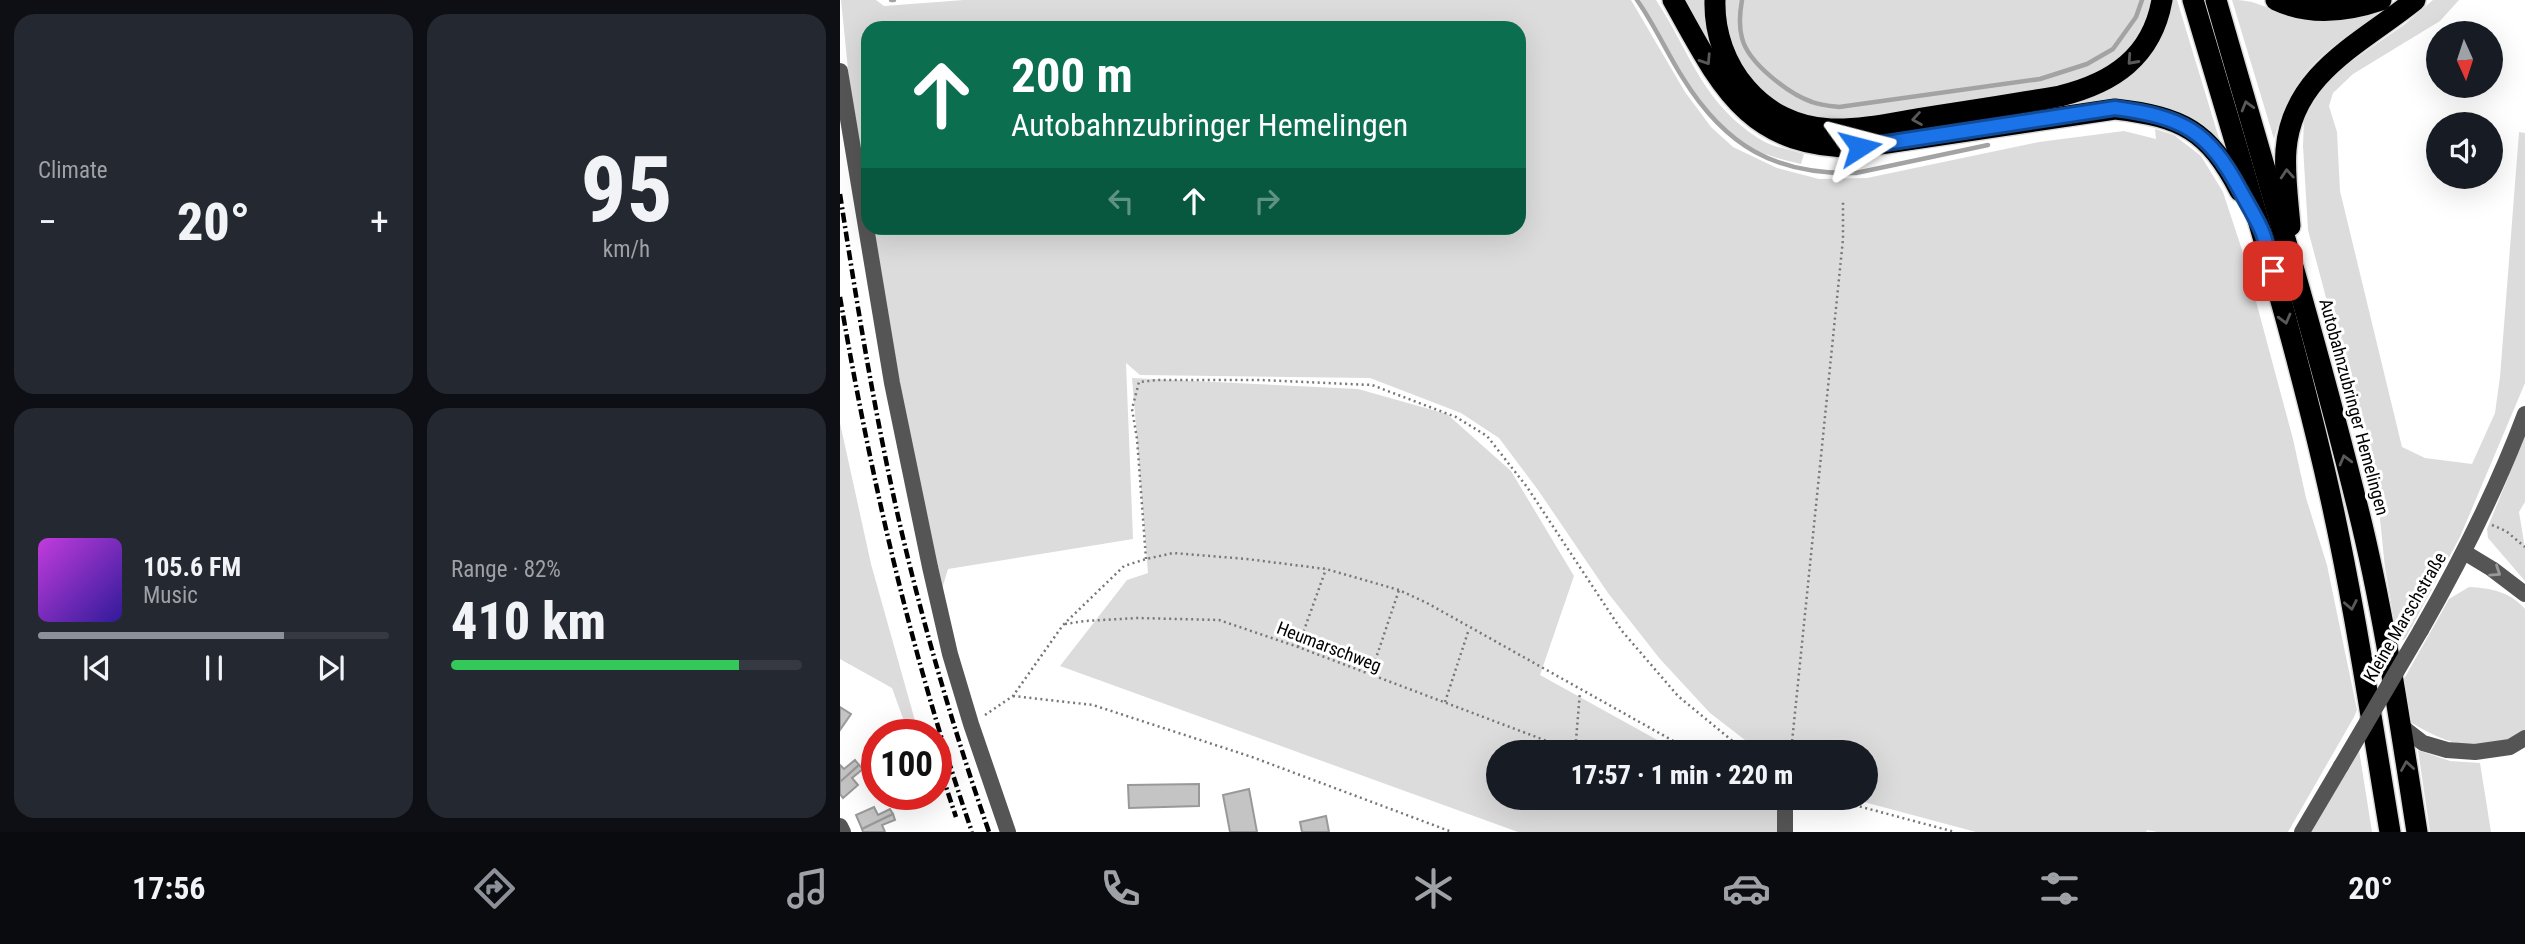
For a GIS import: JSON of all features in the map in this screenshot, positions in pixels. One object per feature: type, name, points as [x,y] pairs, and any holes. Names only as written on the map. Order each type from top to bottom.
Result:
[{"type":"highway","points":[[1673,0],[1704,58],[1737,102],[1765,125],[1796,139],[1830,147],[1860,147],[2115,108],[2142,112],[2176,122],[2197,133],[2216,150],[2262,230]]},
{"type":"highway","points":[[1715,0],[1715,21],[1722,48],[1735,75],[1755,98],[1775,115],[1793,122],[1829,129],[1871,126],[2090,89],[2122,71],[2144,46],[2159,20],[2162,0]]},
{"type":"highway","points":[[2193,0],[2262,230],[2324,470],[2368,695],[2390,832]]},
{"type":"highway","name":"Autobahnzubringer Hemelingen","points":[[2216,0],[2362,526],[2401,726],[2417,832]]},
{"type":"highway","points":[[2276,0],[2291,7],[2320,12],[2347,9],[2381,0]]},
{"type":"highway","points":[[2292,266],[2285,152],[2289,128],[2301,99],[2315,78],[2342,53],[2415,0]]},
{"type":"street","points":[[840,71],[861,195]]},
{"type":"street","points":[[868,235],[895,396],[950,653],[1007,832]]},
{"type":"street","name":"Kleine Marschstraße","points":[[2302,832],[2464,552],[2503,472],[2525,414]]},
{"type":"street","points":[[2464,552],[2525,594]]},
{"type":"street","points":[[2401,726],[2423,743],[2447,750],[2476,752],[2510,747],[2525,738]]},
{"type":"street","points":[[1785,810],[1785,832]]},
{"type":"street","points":[[840,826],[843,832]]},
{"type":"path","points":[[1792,740],[1843,239],[1843,201]]},
{"type":"path","points":[[1146,559],[1137,439],[1132,409],[1139,383],[1158,380],[1261,380],[1372,385],[1455,417],[1487,436],[1527,487],[1622,632],[1678,696],[1731,740]]},
{"type":"path","points":[[2488,523],[2506,531],[2525,547]]},
{"type":"path","points":[[971,724],[1013,696],[1063,625],[1124,566],[1173,554],[1247,559],[1326,569],[1399,590],[1427,603],[1671,740]]},
{"type":"path","points":[[1298,647],[1326,569]]},
{"type":"path","points":[[1370,676],[1399,590]]},
{"type":"path","name":"Heumarschweg","points":[[1063,625],[1138,618],[1219,621],[1298,647],[1545,740]]},
{"type":"path","points":[[1445,702],[1470,628]]},
{"type":"path","points":[[1577,740],[1580,691]]},
{"type":"path","points":[[1013,696],[1093,705],[1252,757],[1452,832]]},
{"type":"path","points":[[1873,810],[1955,832]]},
{"type":"shaded area","points":[[841,0],[876,0],[884,6],[964,0],[1631,0],[1685,92],[1711,127],[1733,147],[1777,168],[1819,179],[1867,178],[2039,142],[2124,131],[2156,139],[2155,129],[2174,135],[2201,156],[2223,192],[2243,253],[2293,439],[2306,498],[2327,565],[2357,710],[2288,832],[1976,832],[1878,806],[1878,740],[1745,740],[1710,713],[1660,659],[1608,593],[1499,438],[1461,413],[1370,378],[1140,375],[1126,363],[1133,539],[948,569],[942,589],[917,478],[872,235],[1526,235],[1526,21],[861,21],[861,168],[854,129]]},
{"type":"shaded area","points":[[1640,0],[1656,0],[1700,77],[1726,111],[1742,127],[1763,141],[1804,154],[1801,164],[1754,149],[1740,141],[1710,113],[1684,76]]},
{"type":"shaded area","points":[[1681,0],[1706,0],[1710,47]]},
{"type":"shaded area","points":[[1725,0],[2150,0],[2145,19],[2128,48],[2113,64],[2086,80],[2026,94],[1840,120],[1808,116],[1793,110],[1779,103],[1755,82],[1745,70],[1731,42],[1725,16]]},
{"type":"shaded area","points":[[2171,0],[2177,0],[2221,145],[2196,127],[2073,106],[2100,93]]},
{"type":"shaded area","points":[[2232,0],[2254,3],[2309,20],[2332,21],[2378,10],[2380,14],[2342,39],[2301,79],[2281,116],[2274,139]]},
{"type":"shaded area","points":[[2433,0],[2459,0],[2440,21],[2426,21],[2426,30],[2353,74],[2333,93],[2329,106],[2337,132],[2340,191],[2402,447],[2425,458],[2472,464],[2495,413],[2519,132],[2525,133],[2525,383],[2460,537],[2405,639],[2398,642],[2385,568],[2377,489],[2308,230],[2303,146],[2304,119],[2323,87],[2349,63],[2405,24]]},
{"type":"shaded area","points":[[1132,378],[1358,389],[1447,414],[1511,471],[1574,576],[1540,675],[1657,740],[1486,740],[1486,810],[1778,810],[1778,832],[1518,832],[1060,666],[1127,580],[1148,573]]},
{"type":"shaded area","points":[[840,423],[871,564],[915,719],[903,719],[892,688],[840,659]]},
{"type":"shaded area","points":[[2525,436],[2525,502],[2519,512],[2525,548],[2525,581],[2488,538],[2487,529]]},
{"type":"shaded area","points":[[2469,587],[2500,592],[2525,609],[2525,733],[2480,745],[2467,745],[2441,738],[2412,723],[2404,679],[2449,599]]},
{"type":"shaded area","points":[[2359,750],[2372,832],[2311,832]]},
{"type":"shaded area","points":[[2418,750],[2450,761],[2480,763],[2491,832],[2430,832]]},
{"type":"building","points":[[840,707],[851,714],[840,730]]},
{"type":"building","points":[[855,760],[859,765],[840,782],[840,765],[844,769]]},
{"type":"building","points":[[859,765],[861,767],[861,771],[852,778],[858,785],[843,798],[840,794],[840,782]]},
{"type":"building","points":[[1199,784],[1199,806],[1129,808],[1128,785]]},
{"type":"building","points":[[1249,789],[1257,832],[1230,832],[1223,795]]},
{"type":"building","points":[[867,810],[876,810],[878,815],[891,810],[893,814],[862,829],[856,815]]},
{"type":"building","points":[[893,814],[895,820],[882,825],[885,832],[863,832],[862,829]]},
{"type":"building","points":[[1326,816],[1329,832],[1302,832],[1300,822]]},
{"type":"waterway","points":[[1637,0],[1683,78],[1716,122],[1755,152],[1777,162],[1801,169],[1856,173],[1988,145]]},
{"type":"waterway","points":[[1742,0],[1742,38],[1746,48],[1761,67],[1781,85],[1803,98],[1818,104],[1839,107],[2040,79],[2087,64],[2113,49],[2136,17],[2142,0]]},
{"type":"railway","points":[[840,194],[882,443],[900,525],[940,679],[989,832]]},
{"type":"railway","points":[[840,297],[865,433],[895,568],[930,701],[972,832]]},
{"type":"railway","points":[[952,805],[956,817]]},
{"type":"route","points":[[1860,147],[2115,108],[2142,112],[2176,122],[2197,133],[2216,150],[2231,172],[2262,230],[2273,271]]}]
